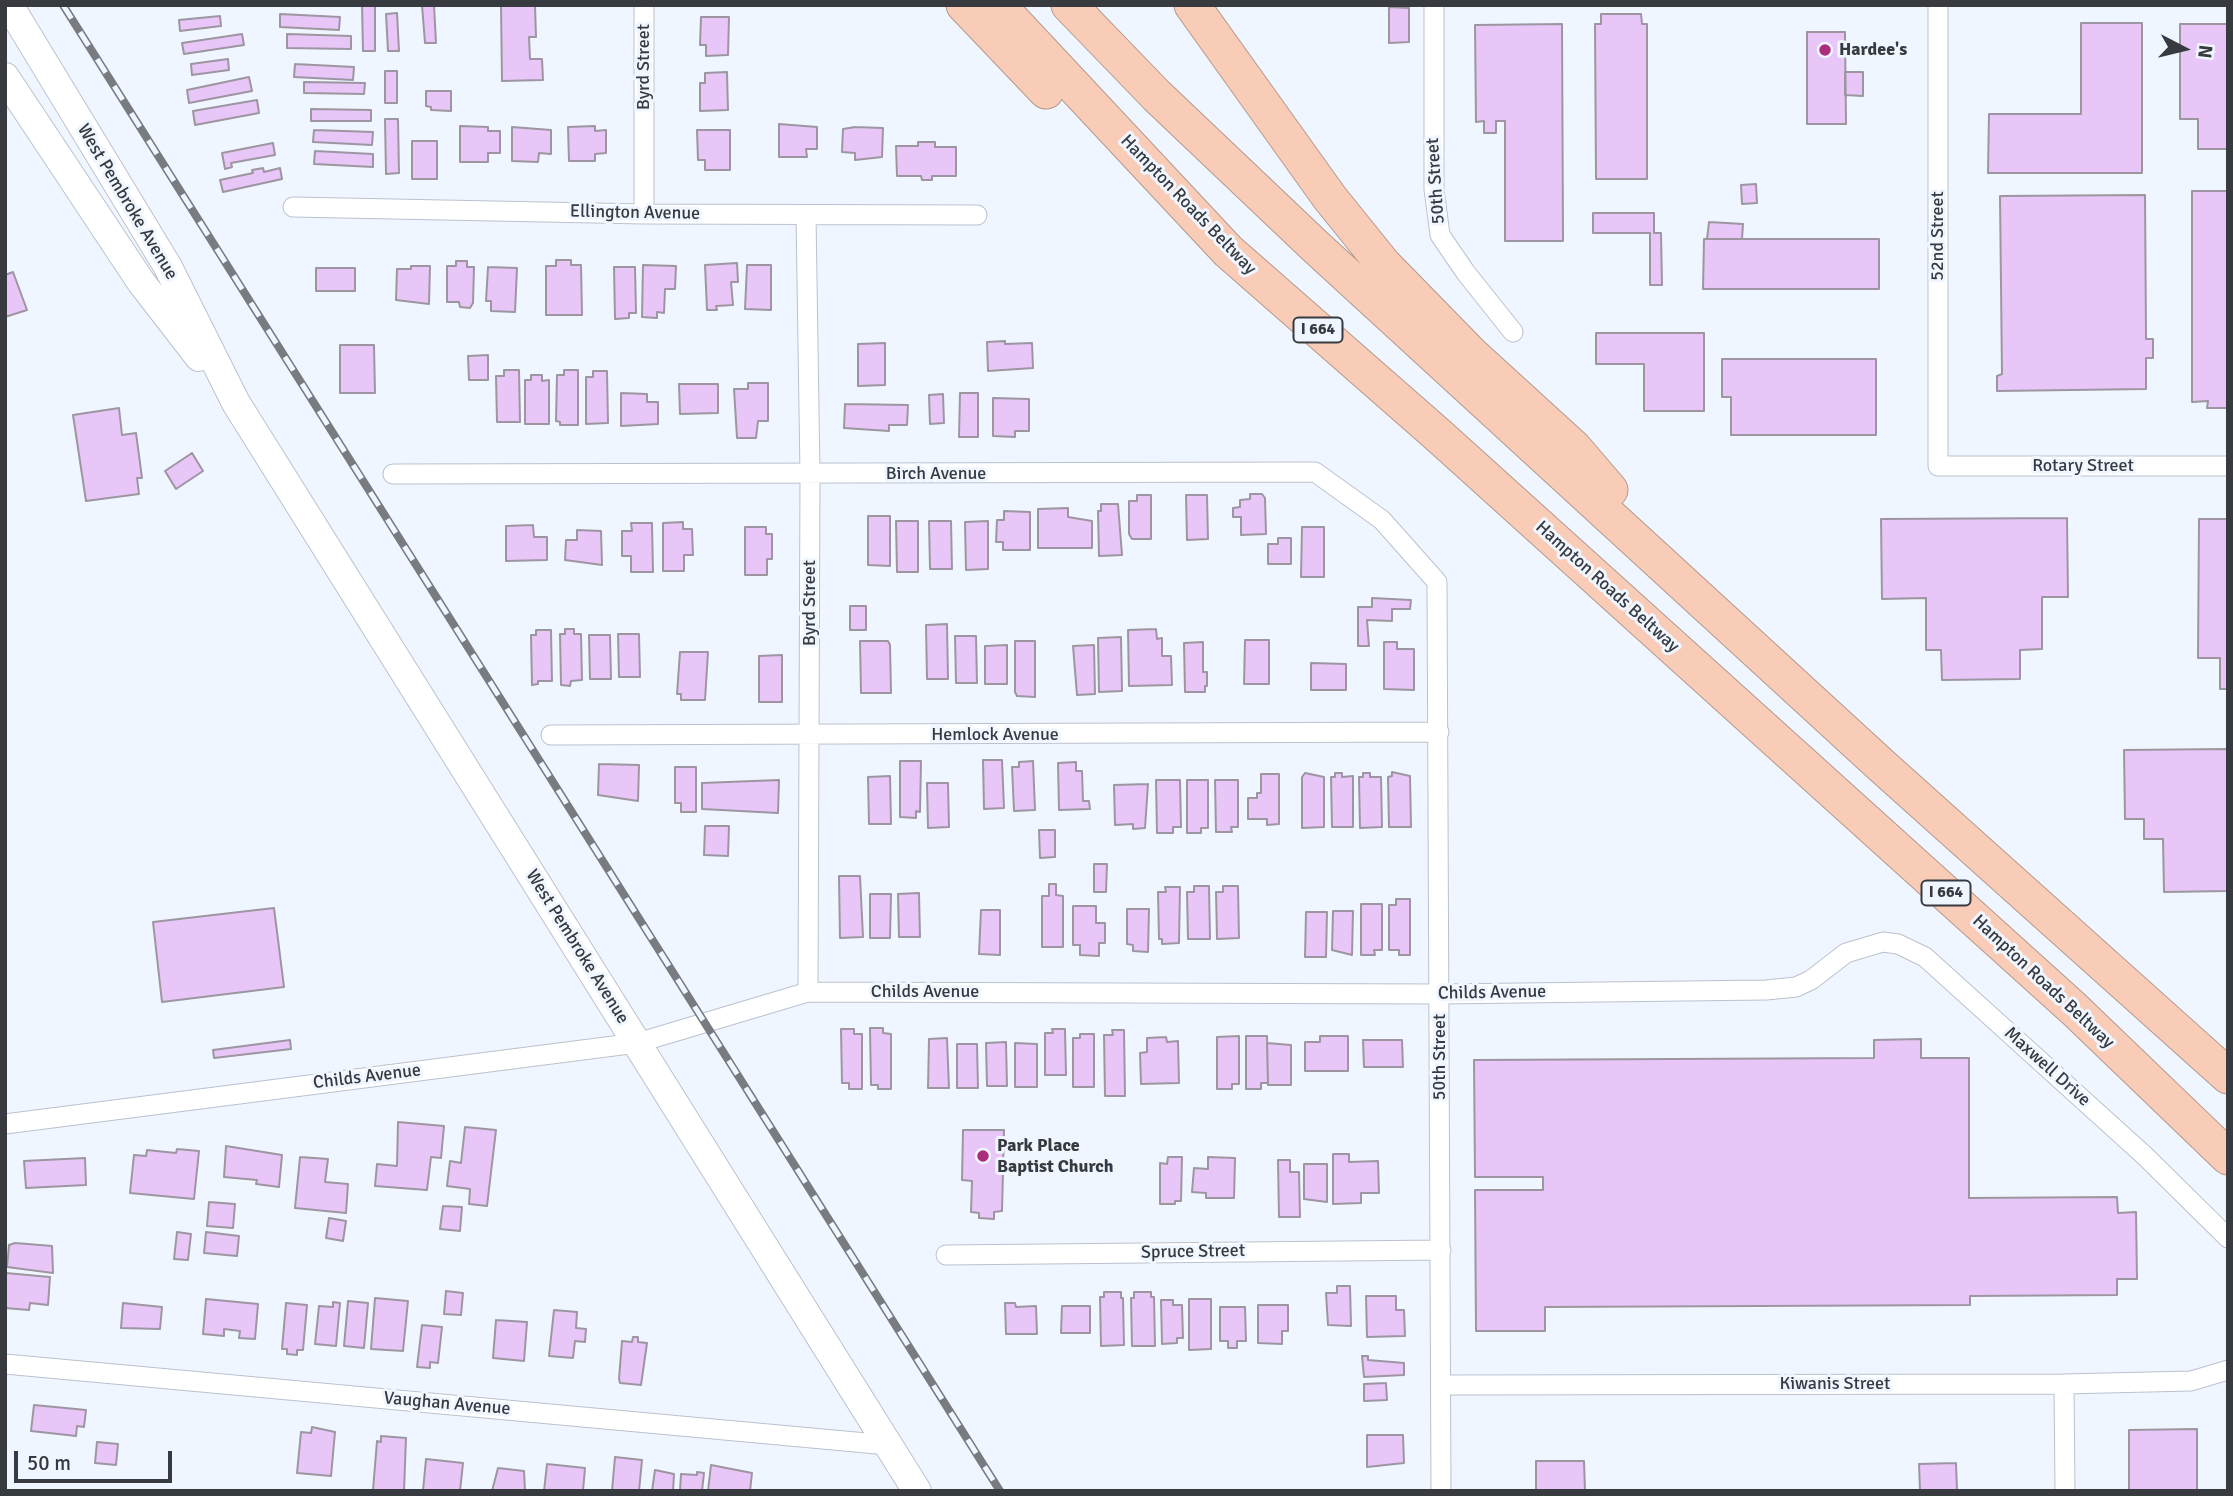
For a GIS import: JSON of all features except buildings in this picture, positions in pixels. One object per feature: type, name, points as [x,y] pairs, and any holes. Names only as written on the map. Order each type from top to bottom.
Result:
[{"type":"highway","points":[[964,5],[1038,83],[1228,251]]},
{"type":"highway","name":"Hampton Roads Beltway","points":[[998,5],[1228,251],[1448,444],[2043,980],[2228,1157]]},
{"type":"highway","points":[[1069,5],[1157,96],[1317,247],[1705,603],[2228,1076]]},
{"type":"highway","points":[[1192,5],[1330,198],[1384,265],[1472,355],[1574,448],[1705,603]]},
{"type":"main road","name":"West Pembroke Avenue","points":[[9,5],[168,267],[236,403],[917,1491]]},
{"type":"main road","name":"West Pembroke Avenue","points":[[5,77],[141,282],[236,403]]},
{"type":"street","name":"Byrd Street","points":[[644,5],[644,214]]},
{"type":"street","name":"50th Street","points":[[1434,5],[1432,120],[1434,189],[1440,234],[1466,274],[1513,332]]},
{"type":"street","name":"52nd Street","points":[[1938,5],[1938,466]]},
{"type":"street","name":"Ellington Avenue","points":[[293,207],[644,214],[977,215]]},
{"type":"street","name":"Byrd Street","points":[[806,215],[810,475],[808,992]]},
{"type":"street","name":"Rotary Street","points":[[1938,466],[2228,466]]},
{"type":"street","name":"Birch Avenue","points":[[393,474],[1315,472],[1382,520],[1437,582]]},
{"type":"street","name":"50th Street","points":[[1437,582],[1441,1491]]},
{"type":"street","name":"Hemlock Avenue","points":[[551,735],[1439,732]]},
{"type":"street","name":"Maxwell Drive","points":[[1846,953],[1883,942],[1898,944],[1925,957],[2145,1156],[2228,1238]]},
{"type":"street","name":"Childs Avenue","points":[[5,1124],[637,1043],[808,992],[1440,994],[1783,989],[1811,980],[1846,953]]},
{"type":"street","name":"Spruce Street","points":[[946,1255],[1441,1250]]},
{"type":"street","name":"Vaughan Avenue","points":[[5,1364],[888,1445]]},
{"type":"street","name":"Kiwanis Street","points":[[1441,1385],[2064,1384],[2190,1381],[2228,1370]]},
{"type":"street","points":[[2064,1384],[2065,1491]]},
{"type":"railway","points":[[63,5],[1000,1491]]},
{"type":"place","name":"Hardee's","points":[[1825,50]]},
{"type":"place","name":"Park Place Baptist Church","points":[[983,1156]]}]
